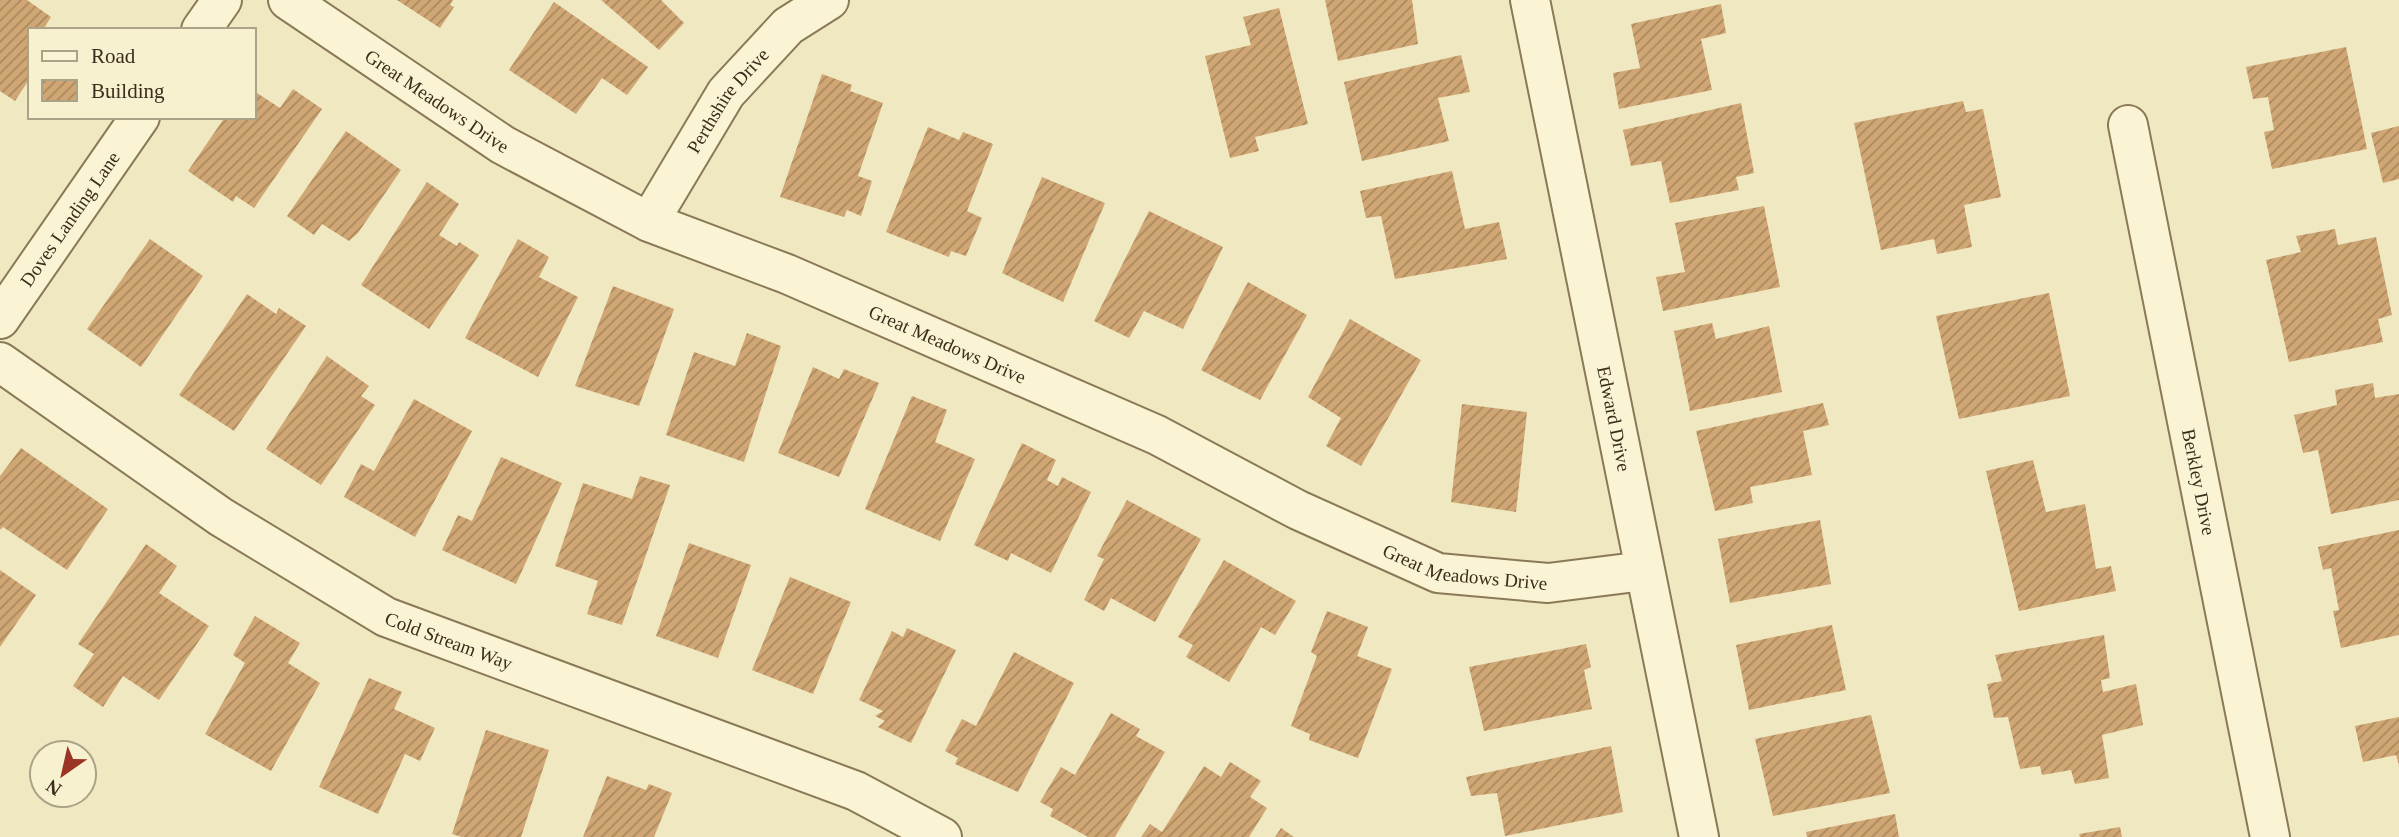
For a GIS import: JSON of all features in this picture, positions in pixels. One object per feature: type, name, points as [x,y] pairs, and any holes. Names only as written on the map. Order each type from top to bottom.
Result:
[{"type":"street","points":[[202,28],[222,0]]},
{"type":"street","name":"Great Meadows Drive","points":[[288,0],[503,145],[649,222],[787,274],[1157,435],[1298,510],[1438,573],[1548,583],[1643,571]]},
{"type":"street","name":"Perthshire Drive","points":[[649,222],[726,93],[788,26],[829,0]]},
{"type":"street","name":"Edward Drive","points":[[1530,0],[1643,571],[1699,837]]},
{"type":"street","name":"Doves Landing Lane","points":[[0,319],[139,119]]},
{"type":"street","name":"Berkley Drive","points":[[2128,125],[2270,837]]},
{"type":"street","name":"Cold Stream Way","points":[[0,362],[220,517],[386,617],[856,791],[942,837]]},
{"type":"building","points":[[0,0],[27,0],[51,17],[44,28],[28,28],[28,81],[15,101],[0,91]]},
{"type":"building","points":[[397,0],[453,0],[450,5],[454,7],[440,28]]},
{"type":"building","points":[[601,0],[661,0],[684,23],[659,50]]},
{"type":"building","points":[[1325,0],[1412,0],[1418,44],[1338,61]]},
{"type":"building","points":[[554,2],[648,67],[627,95],[602,78],[576,114],[509,70]]},
{"type":"building","points":[[1721,4],[1726,33],[1701,39],[1712,90],[1619,109],[1613,73],[1640,68],[1631,24]]},
{"type":"building","points":[[1279,8],[1308,124],[1255,137],[1259,151],[1230,158],[1205,56],[1251,45],[1243,17]]},
{"type":"building","points":[[2346,47],[2367,149],[2272,169],[2264,132],[2274,130],[2268,97],[2253,99],[2246,67]]},
{"type":"building","points":[[1461,55],[1470,92],[1438,98],[1449,141],[1362,161],[1344,82]]},
{"type":"building","points":[[822,74],[852,85],[850,91],[883,103],[858,176],[872,181],[861,216],[847,210],[844,217],[780,197]]},
{"type":"building","points":[[293,89],[322,109],[254,208],[236,196],[233,202],[188,171],[224,119],[256,119],[256,92],[280,108]]},
{"type":"building","points":[[1963,101],[1966,112],[1983,109],[2001,197],[1964,205],[1972,247],[1937,254],[1934,239],[1881,250],[1854,123]]},
{"type":"building","points":[[1741,103],[1754,173],[1736,177],[1739,190],[1670,203],[1661,161],[1631,166],[1623,130]]},
{"type":"building","points":[[2399,126],[2399,179],[2383,183],[2371,133]]},
{"type":"building","points":[[928,127],[959,140],[963,132],[993,144],[967,211],[982,218],[966,256],[951,251],[949,257],[886,232]]},
{"type":"building","points":[[346,131],[401,170],[358,233],[349,241],[322,224],[314,235],[287,216]]},
{"type":"building","points":[[1452,171],[1465,229],[1499,222],[1507,259],[1395,279],[1381,216],[1366,218],[1360,191]]},
{"type":"building","points":[[1042,177],[1105,203],[1063,302],[1002,273]]},
{"type":"building","points":[[427,182],[459,204],[439,235],[457,246],[459,242],[479,255],[429,329],[361,285]]},
{"type":"building","points":[[1764,206],[1780,287],[1663,311],[1656,277],[1685,272],[1675,223]]},
{"type":"building","points":[[1149,211],[1223,247],[1183,329],[1144,311],[1129,338],[1094,321]]},
{"type":"building","points":[[2335,229],[2338,245],[2376,237],[2392,315],[2378,319],[2383,342],[2289,362],[2266,260],[2301,252],[2296,236]]},
{"type":"building","points":[[150,239],[203,276],[141,367],[87,329]]},
{"type":"building","points":[[518,239],[549,257],[539,277],[578,297],[538,377],[465,338]]},
{"type":"building","points":[[1248,282],[1307,315],[1260,400],[1201,370]]},
{"type":"building","points":[[613,286],[674,309],[639,406],[575,386]]},
{"type":"building","points":[[2049,293],[2070,396],[1959,419],[1936,316]]},
{"type":"building","points":[[247,294],[276,314],[279,308],[306,326],[234,431],[179,395]]},
{"type":"building","points":[[1350,319],[1421,360],[1361,466],[1326,446],[1341,418],[1308,397]]},
{"type":"building","points":[[1712,323],[1716,339],[1769,326],[1782,392],[1690,411],[1674,331]]},
{"type":"building","points":[[747,333],[781,346],[744,462],[666,435],[694,352],[735,366]]},
{"type":"building","points":[[327,356],[369,386],[361,396],[375,405],[321,485],[266,449]]},
{"type":"building","points":[[813,367],[839,379],[844,369],[879,383],[839,477],[778,453]]},
{"type":"building","points":[[2373,383],[2375,398],[2399,394],[2399,500],[2331,514],[2318,450],[2303,453],[2294,415],[2337,405],[2335,390]]},
{"type":"building","points":[[912,396],[947,410],[935,442],[975,459],[940,541],[865,509]]},
{"type":"building","points":[[414,399],[472,431],[415,537],[344,497],[361,464],[374,471]]},
{"type":"building","points":[[1823,403],[1829,425],[1803,431],[1812,475],[1750,487],[1753,503],[1715,511],[1696,431]]},
{"type":"building","points":[[1462,404],[1527,412],[1516,512],[1451,502]]},
{"type":"building","points":[[1022,443],[1056,460],[1047,480],[1058,486],[1062,477],[1091,492],[1051,573],[1011,553],[1008,561],[974,545]]},
{"type":"building","points":[[21,448],[108,509],[67,570],[3,527],[0,530],[0,476]]},
{"type":"building","points":[[501,457],[562,483],[516,584],[442,550],[458,515],[472,521]]},
{"type":"building","points":[[2033,460],[2046,512],[2085,504],[2096,569],[2111,566],[2116,591],[2019,611],[1986,471]]},
{"type":"building","points":[[640,476],[670,485],[622,625],[587,614],[598,581],[555,566],[583,483],[632,499]]},
{"type":"building","points":[[1127,500],[1201,539],[1155,622],[1111,598],[1104,611],[1084,600],[1104,559],[1097,556]]},
{"type":"building","points":[[1820,520],[1831,584],[1730,603],[1718,539]]},
{"type":"building","points":[[2399,530],[2399,635],[2341,648],[2333,611],[2339,610],[2331,568],[2323,570],[2318,547]]},
{"type":"building","points":[[689,543],[751,565],[718,658],[656,636]]},
{"type":"building","points":[[146,544],[177,566],[159,593],[209,626],[159,700],[123,676],[103,707],[73,686],[94,654],[78,644]]},
{"type":"building","points":[[1224,560],[1296,601],[1275,635],[1261,627],[1229,682],[1186,657],[1193,645],[1178,637]]},
{"type":"building","points":[[0,570],[36,595],[0,647]]},
{"type":"building","points":[[790,577],[851,602],[813,694],[752,670]]},
{"type":"building","points":[[1327,611],[1368,627],[1357,656],[1392,669],[1358,758],[1309,740],[1310,734],[1291,726],[1317,656],[1311,652]]},
{"type":"building","points":[[255,616],[300,643],[288,663],[320,683],[271,771],[205,734],[245,663],[233,655]]},
{"type":"building","points":[[1832,625],[1846,690],[1749,710],[1736,645]]},
{"type":"building","points":[[907,628],[956,650],[911,743],[878,727],[885,721],[875,716],[883,711],[859,700],[892,631],[903,637]]},
{"type":"building","points":[[2104,635],[2110,678],[2101,680],[2103,692],[2136,684],[2143,725],[2102,735],[2109,778],[2075,784],[2071,770],[2042,775],[2040,766],[2020,769],[2008,717],[1994,718],[1987,684],[2002,681],[1995,655]]},
{"type":"building","points":[[1586,644],[1591,667],[1584,670],[1592,709],[1484,731],[1469,667]]},
{"type":"building","points":[[1014,652],[1074,683],[1018,792],[955,764],[958,758],[945,751],[962,719],[976,726]]},
{"type":"building","points":[[369,678],[402,692],[394,709],[435,728],[420,761],[405,754],[378,814],[319,787]]},
{"type":"building","points":[[1111,713],[1140,729],[1136,736],[1165,752],[1115,837],[1088,837],[1050,816],[1053,809],[1040,802],[1061,767],[1075,775]]},
{"type":"building","points":[[1871,715],[1890,793],[1773,816],[1755,739]]},
{"type":"building","points":[[2399,717],[2399,765],[2396,755],[2363,762],[2355,726]]},
{"type":"building","points":[[486,730],[549,750],[521,837],[462,837],[452,834]]},
{"type":"building","points":[[1611,746],[1623,812],[1505,836],[1497,793],[1471,796],[1466,777]]},
{"type":"building","points":[[1230,762],[1261,781],[1250,797],[1267,808],[1249,837],[1141,837],[1150,824],[1162,832],[1204,766],[1221,777]]},
{"type":"building","points":[[607,776],[646,790],[649,784],[672,793],[654,837],[583,837]]},
{"type":"building","points":[[1895,814],[1899,837],[1807,837],[1806,832]]},
{"type":"building","points":[[2120,827],[2122,837],[2080,837],[2079,834]]},
{"type":"building","points":[[1281,828],[1294,837],[1275,837]]}]
